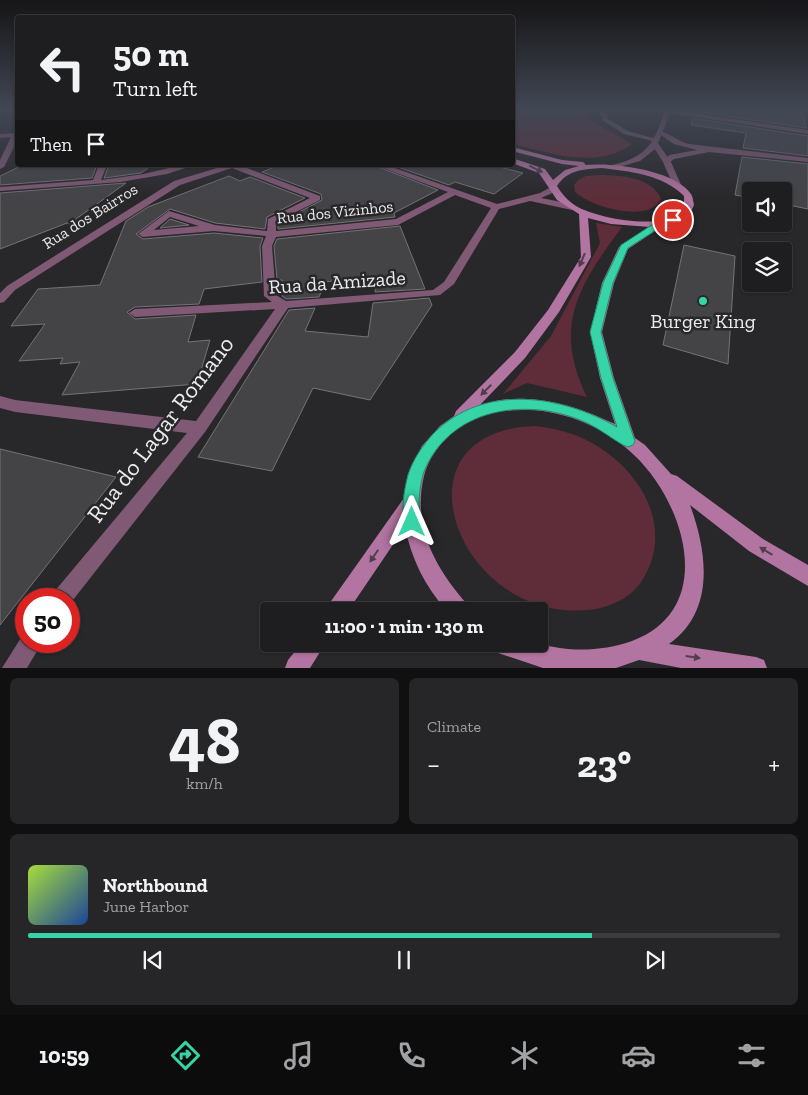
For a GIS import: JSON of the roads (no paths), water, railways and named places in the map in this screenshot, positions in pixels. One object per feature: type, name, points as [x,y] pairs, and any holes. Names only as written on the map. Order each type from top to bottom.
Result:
[{"type":"main road","points":[[515,150],[562,162],[615,167],[650,174],[678,187],[686,193],[690,201],[689,209],[683,216],[661,223],[624,247],[608,283],[596,332],[607,378],[628,441]]},
{"type":"main road","points":[[515,161],[542,171],[560,199],[578,210],[622,223],[661,223]]},
{"type":"main road","points":[[554,187],[557,178],[567,171],[601,166]]},
{"type":"main road","points":[[452,602],[435,581],[420,551],[412,522],[414,482],[422,459],[431,444],[520,355],[553,312],[586,257],[578,210]]},
{"type":"main road","points":[[452,424],[488,408],[517,404],[540,404],[578,413],[603,424],[628,441],[648,458],[662,474],[675,493],[692,535],[695,564],[692,594],[679,620],[658,643],[629,658],[607,664],[561,666],[522,652]]},
{"type":"main road","points":[[662,474],[756,545],[808,576]]},
{"type":"main road","points":[[342,602],[412,501]]},
{"type":"main road","points":[[644,651],[756,668]]},
{"type":"main road","points":[[296,668],[308,652]]},
{"type":"street","points":[[0,167],[14,140]]},
{"type":"street","points":[[648,140],[656,143],[678,187]]},
{"type":"street","points":[[615,167],[638,160],[657,140]]},
{"type":"street","points":[[670,140],[684,146],[709,150],[808,160]]},
{"type":"street","points":[[667,162],[672,157],[709,150]]},
{"type":"street","points":[[96,182],[102,167]]},
{"type":"street","points":[[0,189],[96,182],[165,173],[184,167]]},
{"type":"street","name":"Rua dos Bairros","points":[[0,300],[11,288],[149,199],[178,183],[228,167]]},
{"type":"street","points":[[239,167],[317,198],[271,221],[272,234],[267,246],[270,296],[284,305]]},
{"type":"street","points":[[384,167],[496,207],[543,195],[554,187]]},
{"type":"street","name":"Rua dos Vizinhos","points":[[214,228],[143,234],[169,214],[214,228],[272,234],[398,222],[453,193]]},
{"type":"street","points":[[530,199],[578,210]]},
{"type":"street","name":"Rua da Amizade","points":[[135,313],[284,305],[436,293],[448,284],[496,207]]},
{"type":"street","name":"Rua do Lagar Romano","points":[[71,588],[200,428],[284,305]]},
{"type":"street","points":[[0,402],[15,406],[200,428]]},
{"type":"street","points":[[13,668],[24,653]]},
{"type":"place","name":"Burger King","points":[[703,301]]}]
